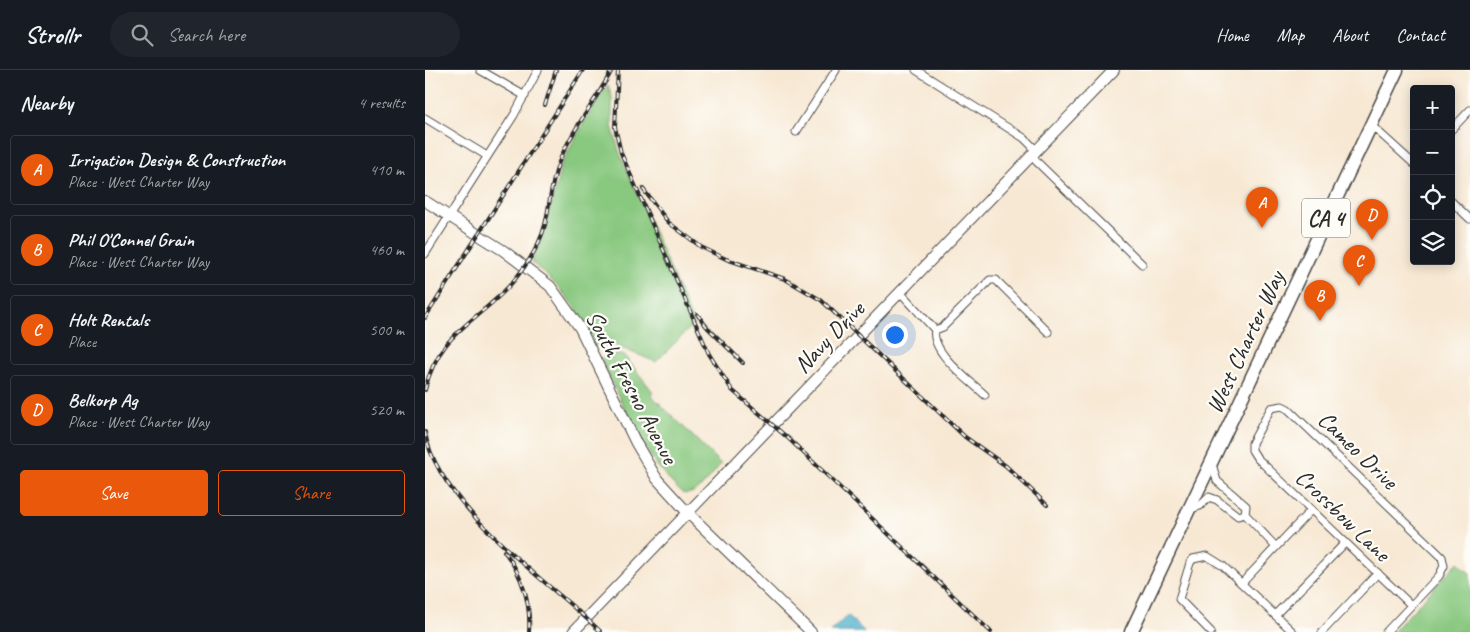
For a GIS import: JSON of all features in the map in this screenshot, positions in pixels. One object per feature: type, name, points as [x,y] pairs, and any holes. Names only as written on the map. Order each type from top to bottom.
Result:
[{"type":"highway","name":"West Charter Way","points":[[1131,632],[1191,509],[1397,70]]},
{"type":"street","points":[[480,70],[525,96]]},
{"type":"street","points":[[425,254],[525,96],[538,70]]},
{"type":"street","points":[[796,132],[836,70]]},
{"type":"street","points":[[915,70],[1024,138],[1033,147],[1036,162],[1142,264]]},
{"type":"street","name":"Navy Drive","points":[[573,632],[1114,70]]},
{"type":"street","points":[[1455,126],[1470,110]]},
{"type":"street","points":[[425,118],[487,156]]},
{"type":"street","points":[[1371,125],[1410,160]]},
{"type":"street","name":"South Fresno Avenue","points":[[425,201],[525,266],[550,286],[565,304],[589,346],[642,456],[657,479],[688,513],[811,632]]},
{"type":"street","points":[[1455,205],[1470,219]]},
{"type":"street","points":[[935,330],[943,326],[990,280],[996,280],[1048,332]]},
{"type":"street","points":[[900,292],[935,330],[934,340],[940,352],[985,395]]},
{"type":"street","name":"Cameo Drive","points":[[1252,450],[1251,443],[1267,412],[1277,406],[1288,409],[1442,557],[1444,566],[1439,576],[1411,605]]},
{"type":"street","name":"Crossbow Lane","points":[[1252,450],[1257,458],[1411,605]]},
{"type":"street","points":[[1212,464],[1217,481],[1246,506],[1245,514]]},
{"type":"street","points":[[1191,509],[1200,506],[1209,497],[1217,500],[1238,516],[1245,514]]},
{"type":"street","points":[[1242,583],[1311,510]]},
{"type":"street","points":[[1245,514],[1276,547]]},
{"type":"street","points":[[1275,615],[1345,543]]},
{"type":"street","points":[[1211,632],[1179,599],[1190,563],[1193,559],[1207,556],[1215,559],[1293,632]]},
{"type":"street","points":[[1322,632],[1378,573]]},
{"type":"street","points":[[1385,632],[1411,605]]},
{"type":"green space","points":[[608,85],[612,97],[612,126],[620,154],[694,324],[656,362],[611,344],[595,347],[578,312],[551,280],[532,263],[553,199],[562,163],[582,125]]},
{"type":"green space","points":[[612,353],[625,356],[653,392],[651,395],[721,464],[699,489],[688,494],[682,493],[668,478],[645,447],[635,431],[601,360]]},
{"type":"green space","points":[[1458,562],[1470,573],[1470,632],[1393,632]]},
{"type":"water","points":[[848,615],[865,632],[830,632]]},
{"type":"railway","points":[[545,105],[556,70]]},
{"type":"railway","points":[[425,318],[583,70]]},
{"type":"railway","points":[[425,390],[440,353],[451,339],[503,293],[534,253],[545,225],[552,185],[564,150],[612,70]]},
{"type":"railway","points":[[618,70],[615,127],[621,153],[709,354],[732,390],[789,439],[991,632]]},
{"type":"railway","points":[[643,189],[668,222],[701,247],[726,259],[785,279],[821,300],[965,437],[1006,466],[1047,505]]},
{"type":"railway","points":[[697,314],[707,327],[743,363]]},
{"type":"railway","points":[[425,432],[434,459],[450,487],[472,514],[525,565],[600,631]]},
{"type":"railway","points":[[504,551],[516,569],[524,589],[527,600],[529,632]]},
{"type":"place","name":"Irrigation Design & Construction","points":[[1262,228]]},
{"type":"place","name":"Belkorp Ag","points":[[1372,240]]},
{"type":"place","name":"Holt Rentals","points":[[1359,286]]},
{"type":"place","name":"Phil O'Connel Grain","points":[[1320,321]]}]
